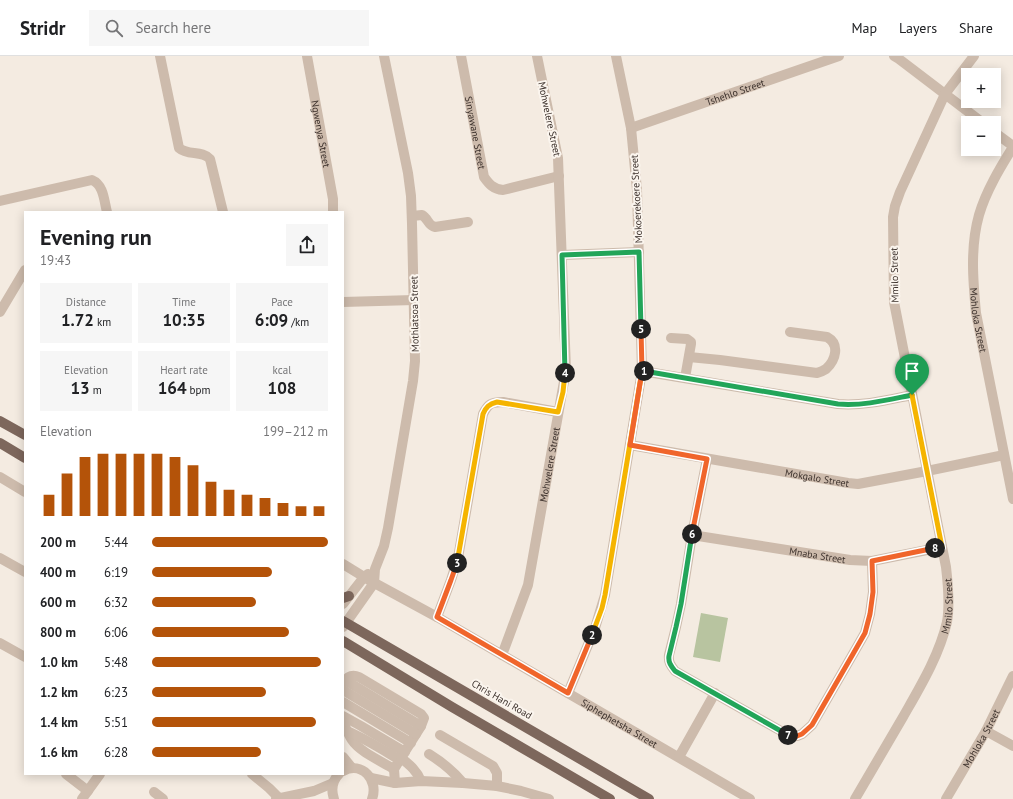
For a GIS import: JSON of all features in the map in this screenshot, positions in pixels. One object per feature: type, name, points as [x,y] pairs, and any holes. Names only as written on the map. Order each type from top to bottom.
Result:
[{"type":"main road","points":[[0,421],[24,434]]},
{"type":"main road","points":[[0,443],[24,457]]},
{"type":"main road","name":"Chris Hani Road","points":[[344,624],[649,799]]},
{"type":"main road","points":[[344,642],[452,707],[610,799]]},
{"type":"street","points":[[160,56],[179,148],[181,151],[185,152],[205,154],[210,159],[223,211]]},
{"type":"street","name":"Ngwenya Street","points":[[307,56],[333,198],[333,211]]},
{"type":"street","name":"Mothlatsoa Street","points":[[374,583],[375,569],[384,546],[388,528],[413,381],[415,352],[411,196],[408,172],[384,56]]},
{"type":"street","name":"Sinyawane Street","points":[[461,56],[484,177],[488,183],[498,190],[503,190],[559,176]]},
{"type":"street","name":"Mohwelere Street","points":[[502,655],[528,585],[566,370],[558,158],[537,56]]},
{"type":"street","name":"Mokoerekoere Street","points":[[568,693],[595,628],[605,595],[642,371],[637,190],[631,128],[616,56]]},
{"type":"street","name":"Tshehlo Street","points":[[631,128],[838,56]]},
{"type":"street","points":[[894,56],[974,116]]},
{"type":"street","name":"Mmilo Street","points":[[855,799],[911,702],[931,664],[947,621],[949,591],[946,567],[894,302],[893,217],[900,192],[945,94],[974,56]]},
{"type":"street","points":[[1001,137],[1013,146]]},
{"type":"street","name":"Mohloka Street","points":[[1013,146],[988,192],[975,234],[973,254],[973,288],[976,313],[1013,499]]},
{"type":"street","points":[[0,201],[92,180],[97,182],[102,191],[107,211]]},
{"type":"street","points":[[412,216],[422,215],[426,218],[430,225],[434,227],[468,222]]},
{"type":"street","points":[[562,255],[639,252]]},
{"type":"street","points":[[0,312],[24,272]]},
{"type":"street","points":[[344,302],[414,300]]},
{"type":"street","points":[[689,357],[817,373],[827,368],[835,353],[834,343],[831,339],[827,337],[790,332]]},
{"type":"street","points":[[671,338],[687,339],[690,341],[691,344],[685,378]]},
{"type":"street","points":[[642,371],[838,404],[865,404],[912,395]]},
{"type":"street","points":[[437,617],[458,558],[476,448],[485,410],[488,405],[497,402],[558,412]]},
{"type":"street","name":"Mokgalo Street","points":[[630,445],[858,484],[1004,455]]},
{"type":"street","points":[[707,459],[692,535],[681,604],[668,660],[671,667],[675,671],[788,735],[797,736],[802,734],[812,725],[865,633],[870,614],[873,592],[872,561]]},
{"type":"street","points":[[0,477],[24,491]]},
{"type":"street","name":"Mnaba Street","points":[[692,535],[850,560],[872,561],[942,547]]},
{"type":"street","points":[[0,558],[24,571]]},
{"type":"street","name":"Siphephetsha Street","points":[[344,565],[750,799]]},
{"type":"street","points":[[345,599],[364,577],[375,569]]},
{"type":"street","points":[[344,624],[374,583]]},
{"type":"street","points":[[0,643],[24,656]]},
{"type":"street","points":[[344,682],[352,676],[365,680],[421,714],[424,718],[400,760],[395,783],[373,796]]},
{"type":"street","name":"Mohloka Street","points":[[946,799],[986,731],[1013,676]]},
{"type":"street","points":[[344,691],[416,734]]},
{"type":"street","points":[[678,757],[715,693]]},
{"type":"street","points":[[344,702],[416,734]]},
{"type":"street","points":[[344,717],[361,726],[400,760],[412,767],[418,774],[421,781]]},
{"type":"street","points":[[345,727],[352,740],[361,749],[400,760]]},
{"type":"street","points":[[986,731],[1013,746]]},
{"type":"street","points":[[440,735],[493,766],[497,773],[497,786]]},
{"type":"street","points":[[429,754],[452,771],[463,783]]},
{"type":"street","points":[[344,773],[357,769],[367,774],[373,783],[373,796]]},
{"type":"street","points":[[67,775],[85,795],[99,775]]},
{"type":"street","points":[[253,775],[269,788],[277,799],[314,791],[338,775]]},
{"type":"street","points":[[314,791],[334,799],[333,794],[340,775]]},
{"type":"street","points":[[371,778],[395,783],[421,781],[497,786],[549,799]]},
{"type":"street","points":[[154,792],[163,799]]},
{"type":"green space","points":[[701,613],[728,618],[720,662],[693,657]]},
{"type":"route","points":[[912,395],[865,404],[838,404],[642,371],[605,595],[595,628],[568,693],[437,617],[458,558],[476,448],[485,410],[488,405],[492,403],[503,402],[558,412],[566,370],[562,255],[639,252],[642,371],[630,445],[707,459],[692,535],[681,604],[668,660],[669,663],[675,671],[788,735],[797,736],[802,734],[812,725],[865,633],[870,614],[873,592],[872,561],[942,547],[912,395]]}]
